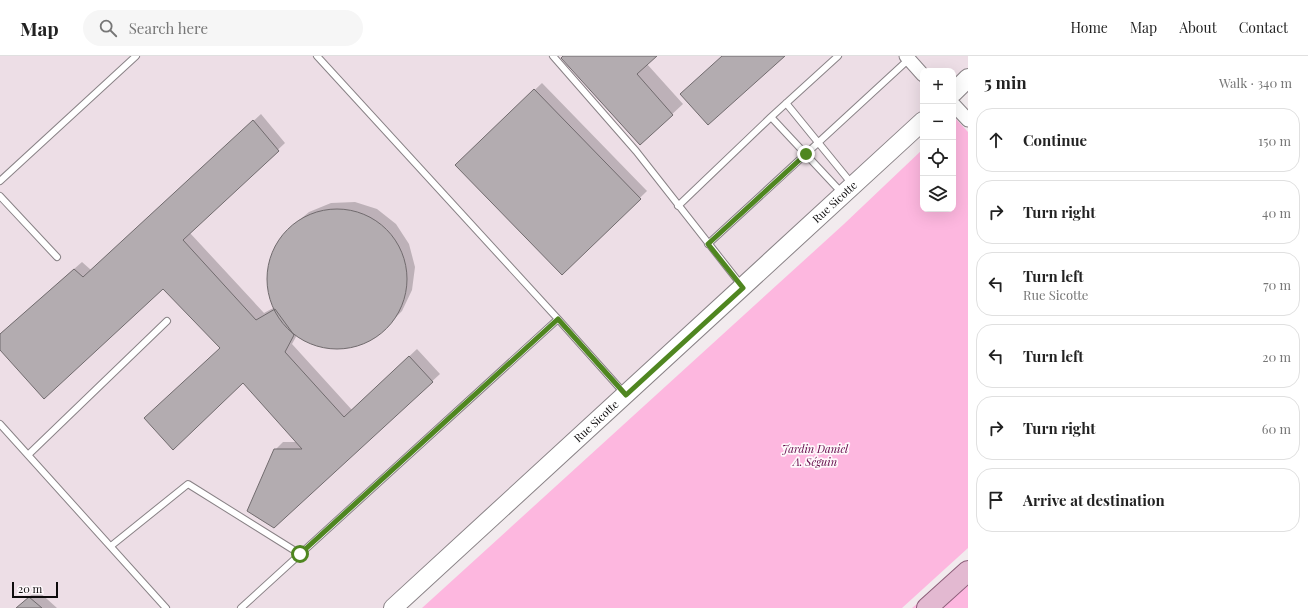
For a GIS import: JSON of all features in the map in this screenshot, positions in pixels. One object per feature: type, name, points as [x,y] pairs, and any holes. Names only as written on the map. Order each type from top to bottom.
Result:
[{"type":"main road","points":[[927,608],[968,571]]},
{"type":"street","points":[[908,57],[920,71]]},
{"type":"street","points":[[956,90],[968,78]]},
{"type":"street","points":[[956,107],[968,120]]},
{"type":"street","name":"Rue Sicotte","points":[[393,608],[920,124]]},
{"type":"lane","points":[[0,181],[136,56]]},
{"type":"lane","points":[[317,56],[626,395]]},
{"type":"lane","points":[[553,56],[636,151],[743,288]]},
{"type":"lane","points":[[678,206],[771,117],[838,56]]},
{"type":"lane","points":[[708,244],[819,143],[908,57]]},
{"type":"lane","points":[[786,103],[819,143],[848,190]]},
{"type":"lane","points":[[771,117],[806,154],[848,190]]},
{"type":"lane","points":[[0,196],[57,257]]},
{"type":"lane","points":[[241,608],[558,319]]},
{"type":"lane","points":[[28,456],[167,321]]},
{"type":"lane","points":[[0,424],[166,608]]},
{"type":"lane","points":[[111,546],[188,484],[300,554]]},
{"type":"shaded area","points":[[0,56],[968,56],[968,78],[956,90],[956,68],[920,68],[920,124],[392,608],[0,608]]},
{"type":"green space","name":"Jardin Daniel A. Séguin","points":[[956,119],[968,132],[968,548],[902,608],[422,608],[844,224],[920,152],[920,212],[956,212]]},
{"type":"green space","points":[[968,572],[968,608],[912,608],[952,575]]},
{"type":"building","points":[[563,56],[657,56],[637,74],[673,115],[640,145],[561,58]]},
{"type":"building","points":[[722,56],[785,56],[708,125],[680,94]]},
{"type":"building","points":[[534,89],[641,199],[562,275],[455,165]]},
{"type":"building","points":[[253,120],[279,151],[183,240],[256,320],[275,309],[294,335],[285,352],[344,417],[409,356],[433,382],[274,528],[247,511],[274,449],[302,449],[243,383],[173,450],[144,418],[220,348],[163,289],[44,399],[0,350],[0,334],[74,269],[83,277]]},
{"type":"building","points":[[337,209],[364,214],[376,221],[391,235],[402,252],[407,279],[402,306],[395,318],[381,333],[364,344],[337,349],[310,344],[298,337],[283,323],[272,306],[267,279],[272,252],[279,240],[293,225],[310,214]]},
{"type":"building","points":[[29,597],[42,608],[16,608]]},
{"type":"route","points":[[300,554],[558,319],[626,395],[743,288],[708,244],[806,154]]}]
